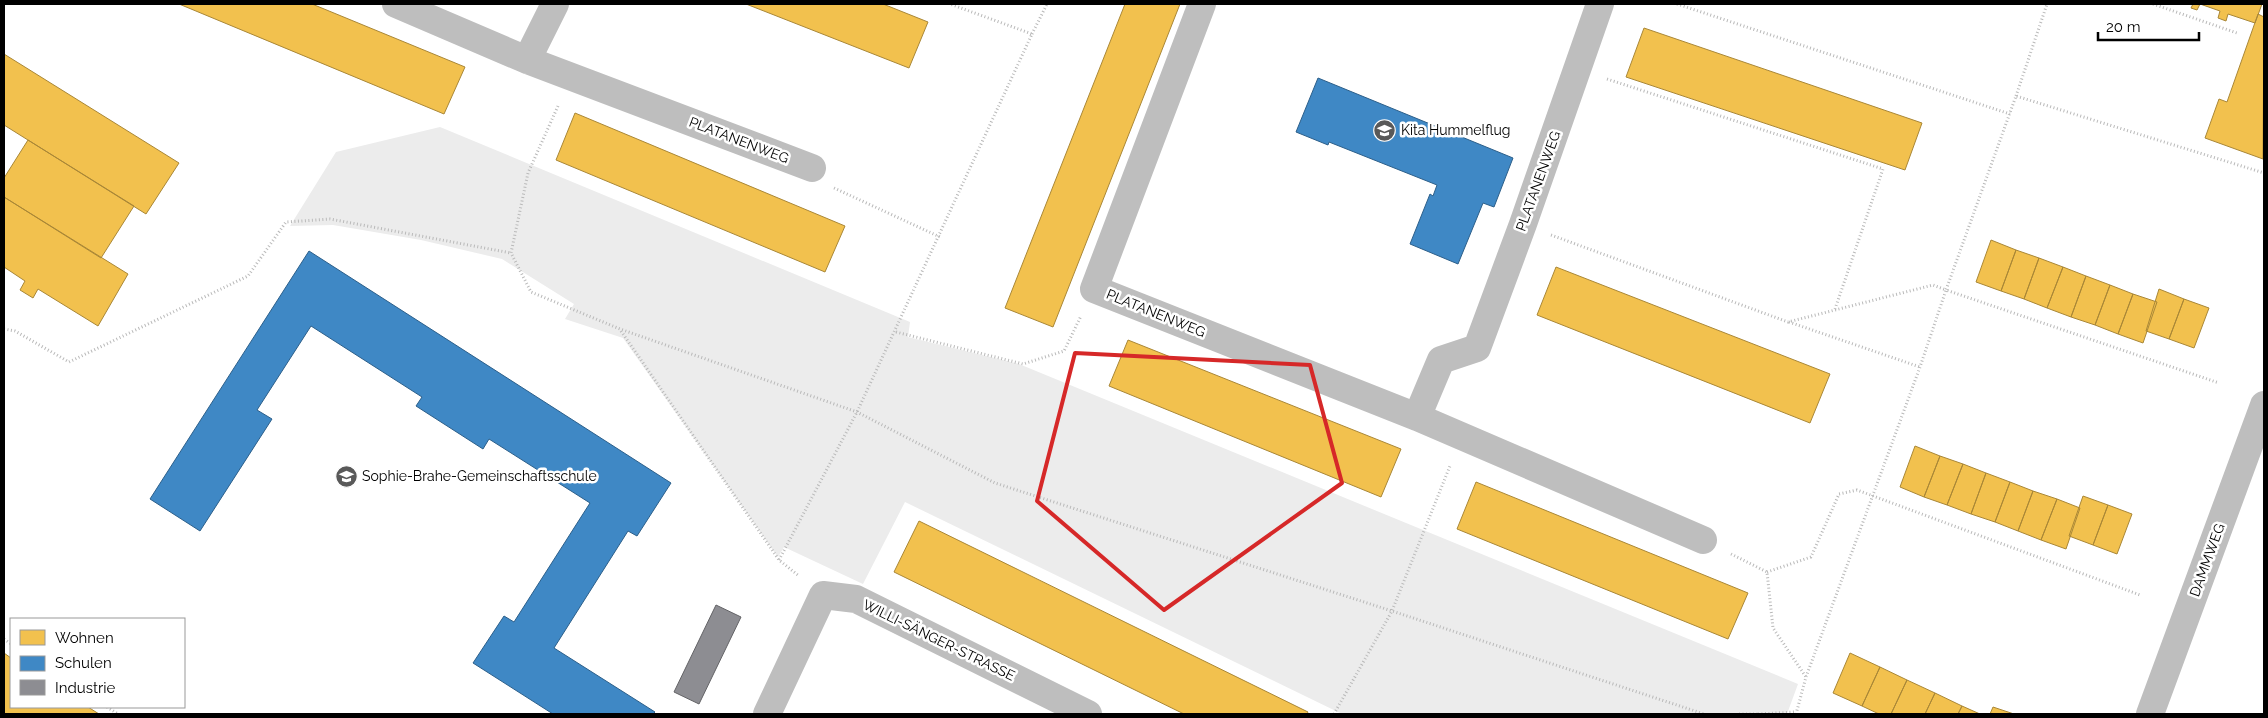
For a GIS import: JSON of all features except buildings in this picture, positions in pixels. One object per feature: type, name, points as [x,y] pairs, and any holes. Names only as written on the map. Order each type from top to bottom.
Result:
[{"type":"street","name":"PLATANENWEG","points":[[396,4],[528,60],[812,168]]},
{"type":"street","points":[[528,60],[555,4]]},
{"type":"street","name":"PLATANENWEG","points":[[1202,4],[1094,289],[1416,417],[1703,540]]},
{"type":"street","name":"PLATANENWEG","points":[[1416,417],[1441,360],[1477,348],[1523,224],[1600,4]]},
{"type":"street","name":"DAMMWEG","points":[[2150,714],[2264,405]]},
{"type":"street","points":[[768,714],[823,595]]},
{"type":"street","name":"WILLI-SÄNGER-STRASSE","points":[[823,595],[856,599],[1088,714]]},
{"type":"path","points":[[950,4],[1032,34]]},
{"type":"path","points":[[779,560],[858,412],[1047,4]]},
{"type":"path","points":[[1677,4],[2010,114]]},
{"type":"path","points":[[1739,714],[1796,713],[1806,677],[1920,367],[2047,4]]},
{"type":"path","points":[[2153,4],[2237,33]]},
{"type":"path","points":[[572,76],[528,173],[511,253],[532,292],[620,329],[858,412],[995,483],[1392,610],[1704,714]]},
{"type":"path","points":[[1608,79],[1883,169],[1835,310]]},
{"type":"path","points":[[2016,96],[2264,173]]},
{"type":"path","points":[[812,168],[826,185],[940,237]]},
{"type":"path","points":[[4,329],[15,331],[69,362],[248,276],[286,222],[330,219],[511,253]]},
{"type":"path","points":[[1523,224],[1788,322],[1920,367]]},
{"type":"path","points":[[1788,322],[1933,285],[2219,383]]},
{"type":"path","points":[[896,332],[1023,364],[1064,350],[1094,289]]},
{"type":"path","points":[[620,329],[779,560],[823,595]]},
{"type":"path","points":[[1334,714],[1392,610],[1462,437]]},
{"type":"path","points":[[1703,540],[1768,572],[1811,557],[1839,494],[1857,490],[2140,595]]},
{"type":"path","points":[[1768,572],[1773,628],[1806,677]]},
{"type":"highlighted area","points":[[1075,353],[1310,365],[1342,483],[1164,610],[1037,501]]},
{"type":"shaded area","points":[[440,127],[910,322],[908,337],[1019,364],[1798,684],[1787,714],[1342,714],[905,502],[863,584],[784,547],[778,557],[623,338],[565,319],[574,304],[502,259],[421,240],[333,225],[290,226],[336,152]]},
{"type":"place","name":"Kita Hummelflug","points":[[1385,130]]},
{"type":"place","name":"Sophie-Brahe-Gemeinschaftsschule","points":[[346,476]]}]
